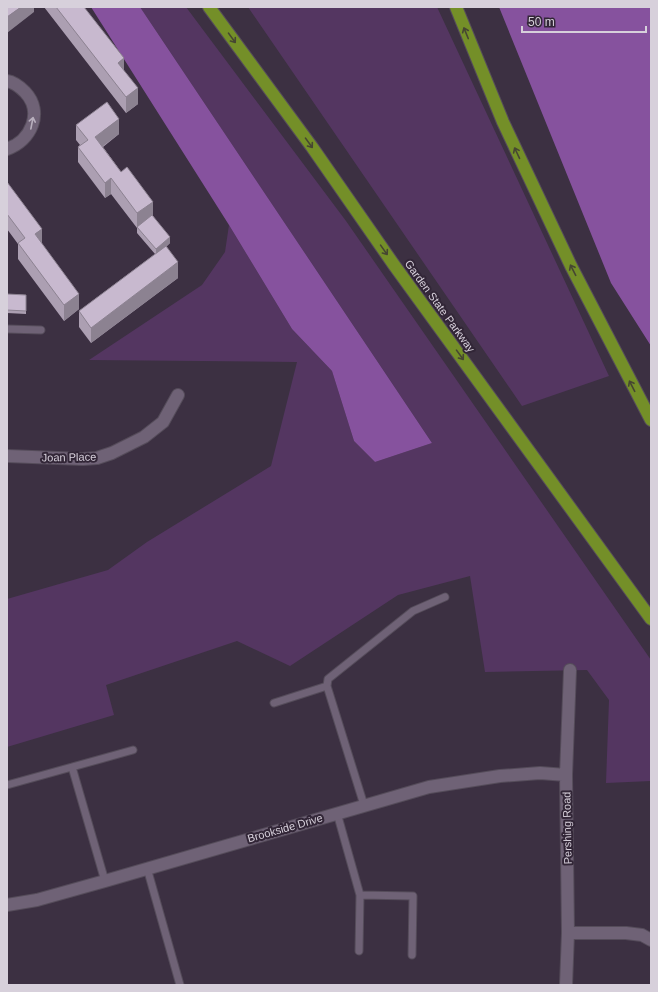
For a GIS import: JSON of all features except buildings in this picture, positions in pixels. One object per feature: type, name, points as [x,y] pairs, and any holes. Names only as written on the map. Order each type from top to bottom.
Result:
[{"type":"highway","name":"Garden State Parkway","points":[[209,7],[312,146],[394,265],[651,619]]},
{"type":"highway","points":[[456,7],[503,122],[570,266],[651,420]]},
{"type":"street","points":[[7,81],[20,87],[28,95],[33,106],[34,118],[31,129],[24,139],[15,146],[7,149]]},
{"type":"street","name":"Joan Place","points":[[7,456],[83,459],[97,458],[112,453],[144,437],[163,422],[178,395]]},
{"type":"street","name":"Pershing Road","points":[[566,985],[568,933],[566,775],[570,670]]},
{"type":"street","name":"Brookside Drive","points":[[7,905],[37,900],[429,786],[500,776],[533,774],[566,775]]},
{"type":"street","points":[[568,933],[626,933],[642,935],[651,940]]},
{"type":"lane","points":[[7,329],[41,330]]},
{"type":"lane","points":[[364,804],[327,686],[328,679],[413,611],[445,597]]},
{"type":"lane","points":[[274,703],[327,686]]},
{"type":"lane","points":[[7,785],[132,750]]},
{"type":"lane","points":[[72,767],[104,881]]},
{"type":"lane","points":[[337,813],[360,895],[359,951]]},
{"type":"lane","points":[[147,868],[180,985]]},
{"type":"lane","points":[[360,895],[413,896],[412,955]]},
{"type":"shaded area","points":[[91,7],[140,7],[432,443],[375,462],[354,441],[332,371],[292,329],[229,225]]},
{"type":"shaded area","points":[[140,7],[186,7],[346,221],[651,660],[651,781],[606,783],[609,700],[587,670],[485,672],[470,576],[398,595],[290,666],[237,641],[106,685],[114,715],[7,747],[7,599],[108,570],[147,542],[271,466],[297,362],[89,360],[202,285],[225,252],[229,225],[292,329],[332,371],[354,441],[375,462],[432,443]]},
{"type":"shaded area","points":[[248,7],[437,7],[609,376],[522,406]]},
{"type":"shaded area","points":[[499,7],[651,7],[651,346],[611,283]]}]
